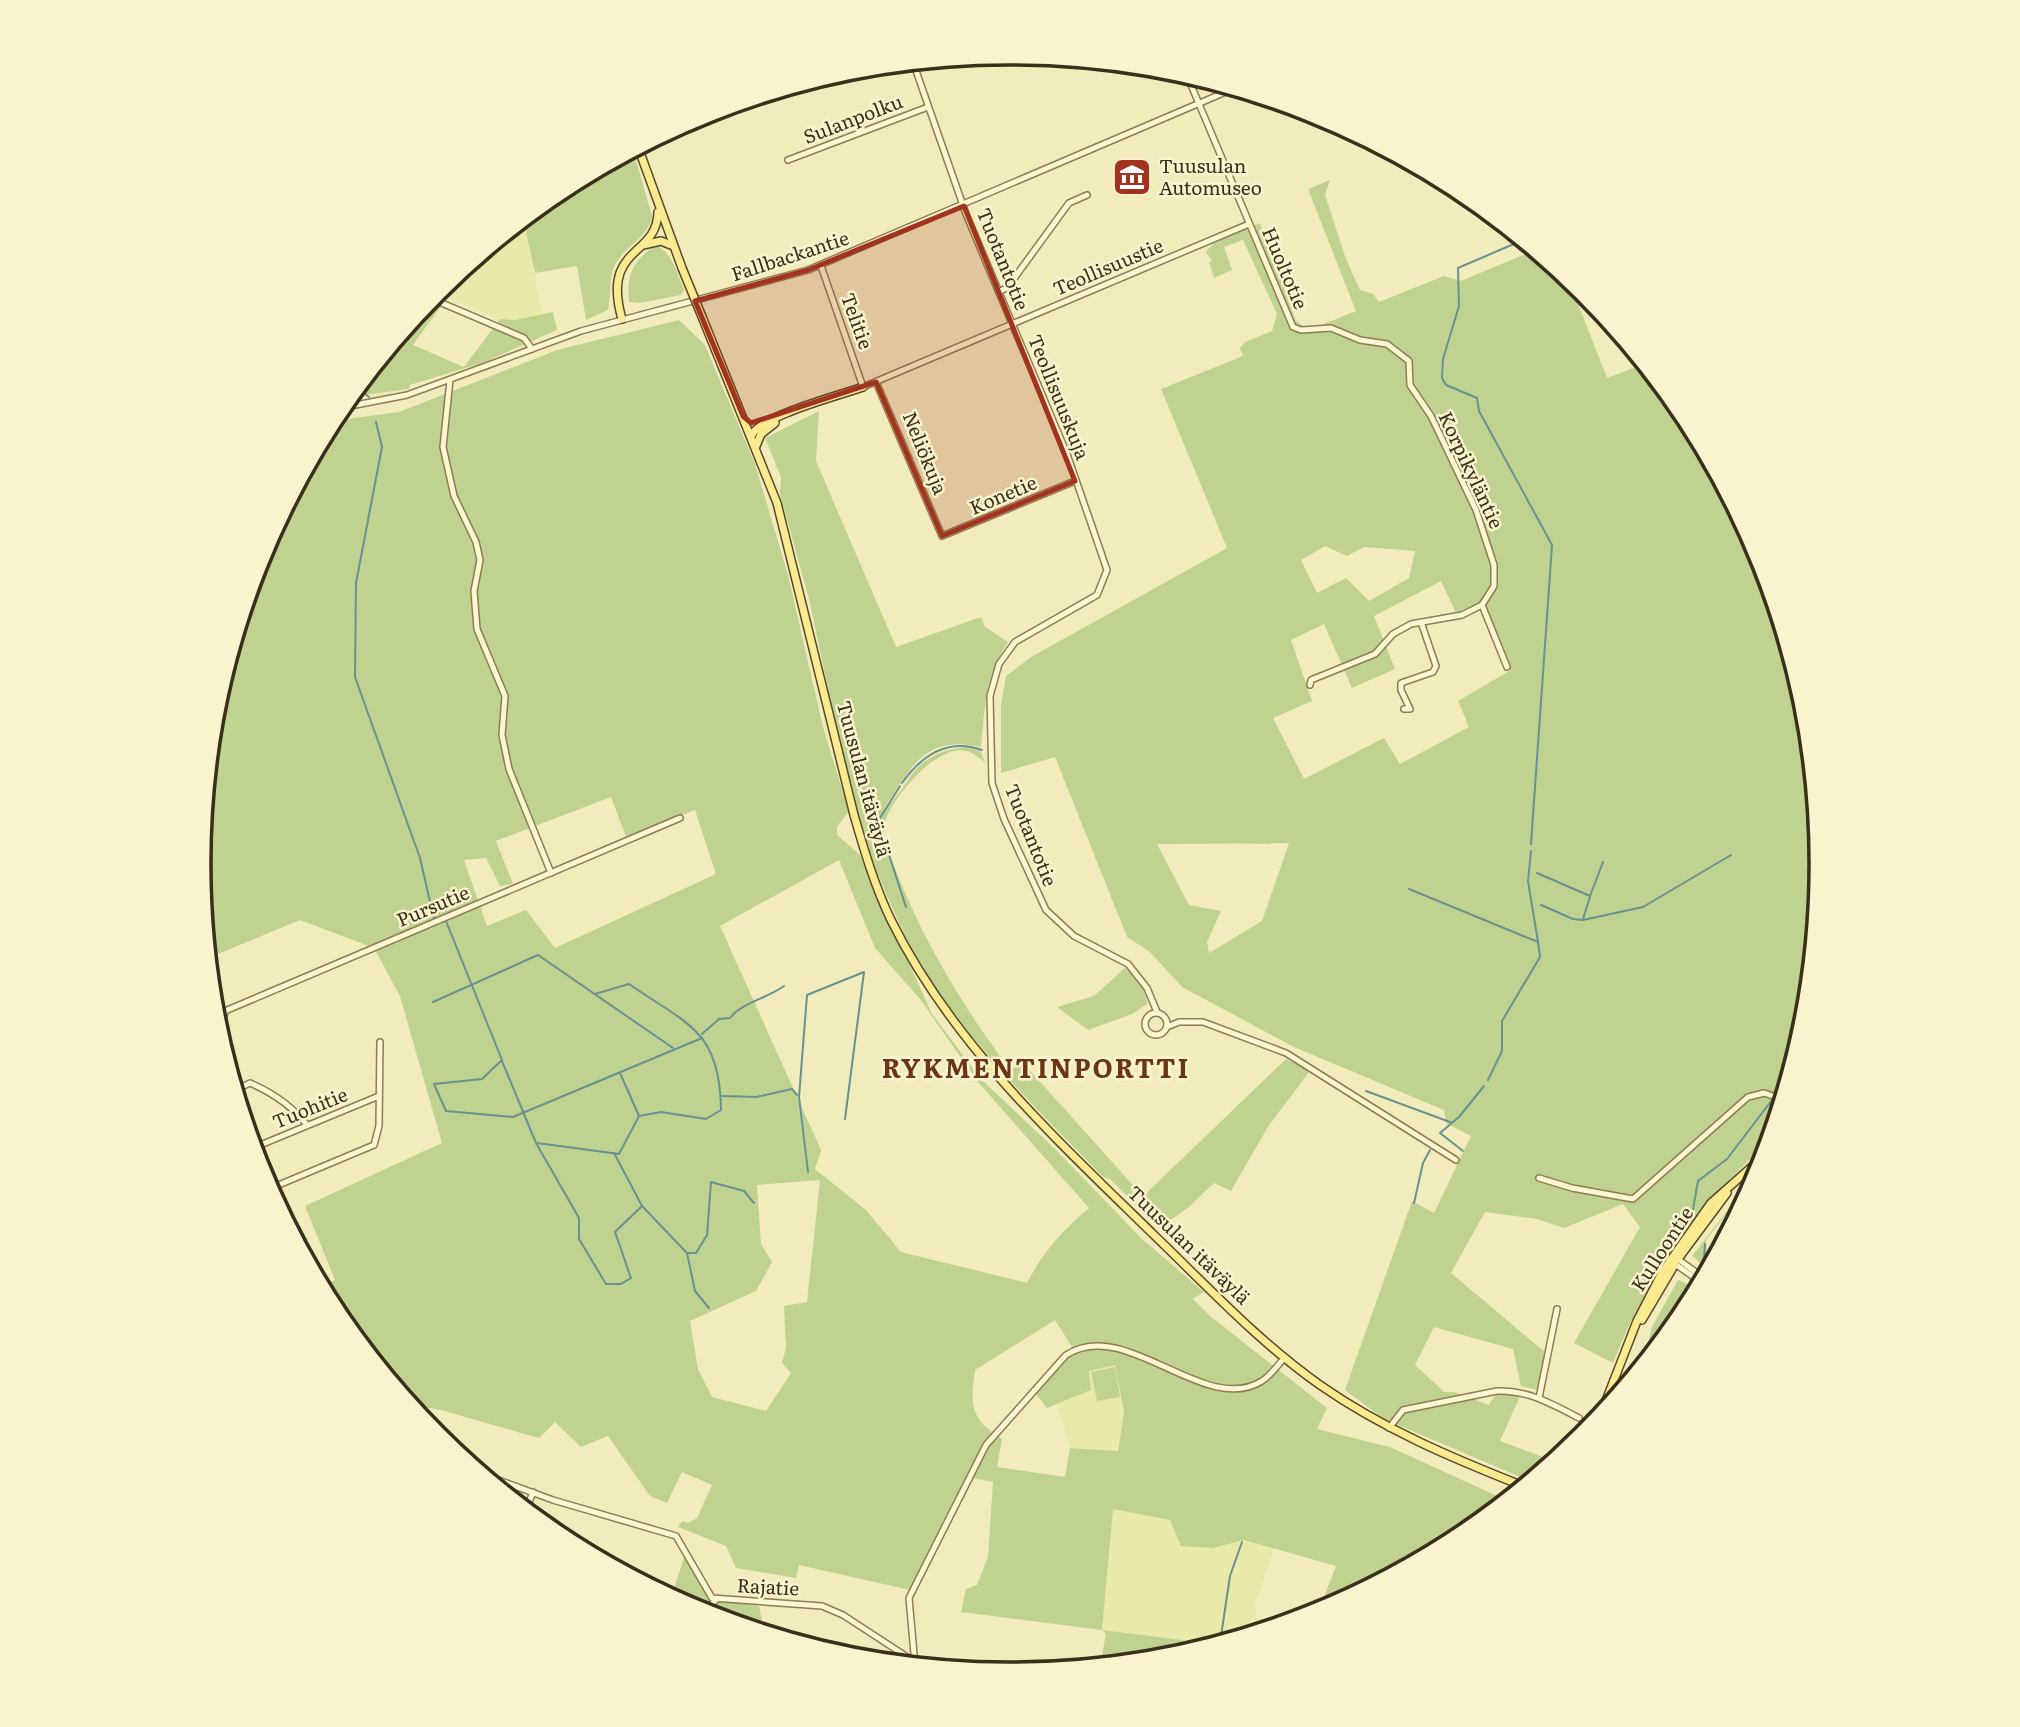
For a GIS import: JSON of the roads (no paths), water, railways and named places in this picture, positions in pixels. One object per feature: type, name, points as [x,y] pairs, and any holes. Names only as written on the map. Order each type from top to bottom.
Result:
[{"type":"main road","name":"Tuusulan itäväylä","points":[[641,156],[658,210],[752,435],[790,548],[861,841],[887,910],[906,947],[963,1035],[1007,1086],[1211,1291],[1318,1384],[1389,1428],[1461,1462],[1514,1483]]},
{"type":"main road","points":[[622,319],[618,275],[628,257],[655,230],[658,210]]},
{"type":"main road","points":[[642,245],[661,241],[674,247]]},
{"type":"main road","points":[[743,416],[757,423],[863,387]]},
{"type":"main road","points":[[752,435],[762,425],[807,407]]},
{"type":"main road","points":[[756,446],[761,434],[771,425],[807,407]]},
{"type":"main road","name":"Kulloontie","points":[[1613,1387],[1642,1310],[1674,1260],[1735,1182],[1747,1171]]},
{"type":"street","name":"Tuotantotie","points":[[917,71],[964,206],[1012,325]]},
{"type":"street","name":"Huoltotie","points":[[1191,86],[1293,327]]},
{"type":"street","name":"Fallbackantie","points":[[356,405],[384,401],[450,380],[622,319],[751,288],[821,266],[1224,94]]},
{"type":"street","name":"Sulanpolku","points":[[788,160],[929,107]]},
{"type":"street","points":[[1000,291],[1007,288],[1069,203],[1087,195]]},
{"type":"street","name":"Teollisuustie","points":[[863,387],[1249,224]]},
{"type":"street","name":"Telitie","points":[[821,266],[863,387]]},
{"type":"street","points":[[441,303],[524,338],[532,349]]},
{"type":"street","name":"Teollisuuskuja","points":[[1012,325],[1075,481]]},
{"type":"street","name":"Korpikyläntie","points":[[1293,327],[1301,330],[1331,328],[1360,340],[1387,344],[1409,361],[1410,385],[1431,416],[1476,510],[1489,547],[1494,565],[1494,586],[1482,605]]},
{"type":"street","points":[[450,380],[443,447],[454,496],[476,542],[480,560],[474,591],[477,629],[505,696],[502,735],[509,769],[551,873]]},
{"type":"street","name":"Neliökuja","points":[[876,382],[942,536]]},
{"type":"street","name":"Tuotantotie","points":[[1075,481],[1105,558],[1105,579],[1101,590],[1091,600],[1014,642],[999,664],[990,696],[992,783],[1004,819],[1046,910],[1074,936],[1128,964],[1139,976],[1157,1012]]},
{"type":"street","name":"Konetie","points":[[942,536],[1075,481]]},
{"type":"street","points":[[1310,685],[1311,680],[1375,654],[1393,634],[1411,624],[1462,615],[1482,605],[1507,667]]},
{"type":"street","points":[[1404,709],[1410,709],[1401,690],[1401,683],[1433,671],[1436,666],[1421,622]]},
{"type":"street","name":"Pursutie","points":[[226,1011],[680,818]]},
{"type":"street","points":[[1152,1000],[1150,1014],[1144,1024],[1149,1033],[1160,1035],[1167,1027],[1179,1022]]},
{"type":"street","points":[[1150,1014],[1157,1012],[1167,1019],[1179,1022],[1203,1022],[1286,1053],[1456,1160]]},
{"type":"street","points":[[1167,1019],[1167,1027]]},
{"type":"street","points":[[279,1185],[374,1145],[379,1126],[380,1042]]},
{"type":"street","points":[[243,1086],[250,1083],[256,1086],[288,1106],[307,1125]]},
{"type":"street","points":[[1539,1178],[1572,1188],[1633,1199],[1748,1097],[1764,1093],[1774,1096]]},
{"type":"street","name":"Tuohitie","points":[[263,1145],[379,1096]]},
{"type":"street","points":[[1674,1260],[1695,1274]]},
{"type":"street","points":[[1539,1398],[1557,1309]]},
{"type":"street","points":[[914,1656],[909,1598],[980,1456],[1066,1355],[1076,1349],[1105,1345],[1233,1389],[1262,1381],[1285,1357]]},
{"type":"street","points":[[1389,1428],[1404,1410],[1476,1393],[1511,1391],[1539,1398],[1578,1418]]},
{"type":"street","name":"Rajatie","points":[[506,1482],[676,1536],[705,1590],[716,1600],[822,1606],[843,1615],[901,1654]]},
{"type":"street","points":[[529,1501],[533,1492]]},
{"type":"street","points":[[712,1604],[716,1600]]},
{"type":"waterway","points":[[1514,244],[1458,268],[1459,306],[1443,359],[1442,378],[1446,385],[1477,398],[1479,411],[1552,545],[1531,844]]},
{"type":"waterway","points":[[365,393],[369,397]]},
{"type":"waterway","points":[[376,422],[382,447],[356,583],[355,677],[420,858],[434,919]]},
{"type":"waterway","points":[[902,783],[918,764],[937,752],[958,746],[982,750]]},
{"type":"waterway","points":[[900,786],[878,821],[906,907]]},
{"type":"waterway","points":[[1531,851],[1528,881],[1538,942]]},
{"type":"waterway","points":[[1541,905],[1573,919],[1583,920],[1643,907],[1731,855]]},
{"type":"waterway","points":[[1537,873],[1590,896],[1603,862]]},
{"type":"waterway","points":[[1409,889],[1538,942],[1540,957],[1502,1021],[1502,1051],[1488,1080]]},
{"type":"waterway","points":[[1583,919],[1590,897]]},
{"type":"waterway","points":[[446,921],[502,1060],[482,1079],[434,1084],[446,1111],[513,1117],[702,1038]]},
{"type":"waterway","points":[[433,1002],[538,955],[673,1048]]},
{"type":"waterway","points":[[808,1172],[799,1097],[807,995],[864,972],[845,1119]]},
{"type":"waterway","points":[[595,994],[629,984],[697,1032],[715,1062],[721,1110],[706,1119],[661,1112],[639,1116]]},
{"type":"waterway","points":[[702,1034],[719,1019],[730,1018],[741,1008],[784,986]]},
{"type":"waterway","points":[[502,1061],[536,1143],[579,1218],[579,1239],[606,1284],[621,1284],[631,1278],[615,1232],[642,1206]]},
{"type":"waterway","points":[[537,1143],[619,1154],[639,1116],[620,1073]]},
{"type":"waterway","points":[[1463,1151],[1440,1133],[1459,1117],[1484,1086]]},
{"type":"waterway","points":[[722,1096],[756,1097],[792,1089],[797,1095]]},
{"type":"waterway","points":[[1366,1091],[1450,1122]]},
{"type":"waterway","points":[[1692,1215],[1698,1181],[1727,1159],[1772,1100]]},
{"type":"waterway","points":[[1414,1203],[1423,1163],[1430,1150]]},
{"type":"waterway","points":[[614,1153],[642,1206],[687,1253],[695,1291],[709,1308]]},
{"type":"waterway","points":[[688,1253],[696,1253],[707,1235],[711,1182],[744,1191],[754,1203]]},
{"type":"waterway","points":[[1704,1258],[1705,1244]]},
{"type":"waterway","points":[[1221,1634],[1230,1576],[1242,1542]]},
{"type":"place","name":"Tuusulan Automuseo","points":[[1132,177]]},
{"type":"district","name":"RYKMENTINPORTTI","points":[[1036,1069]]}]
